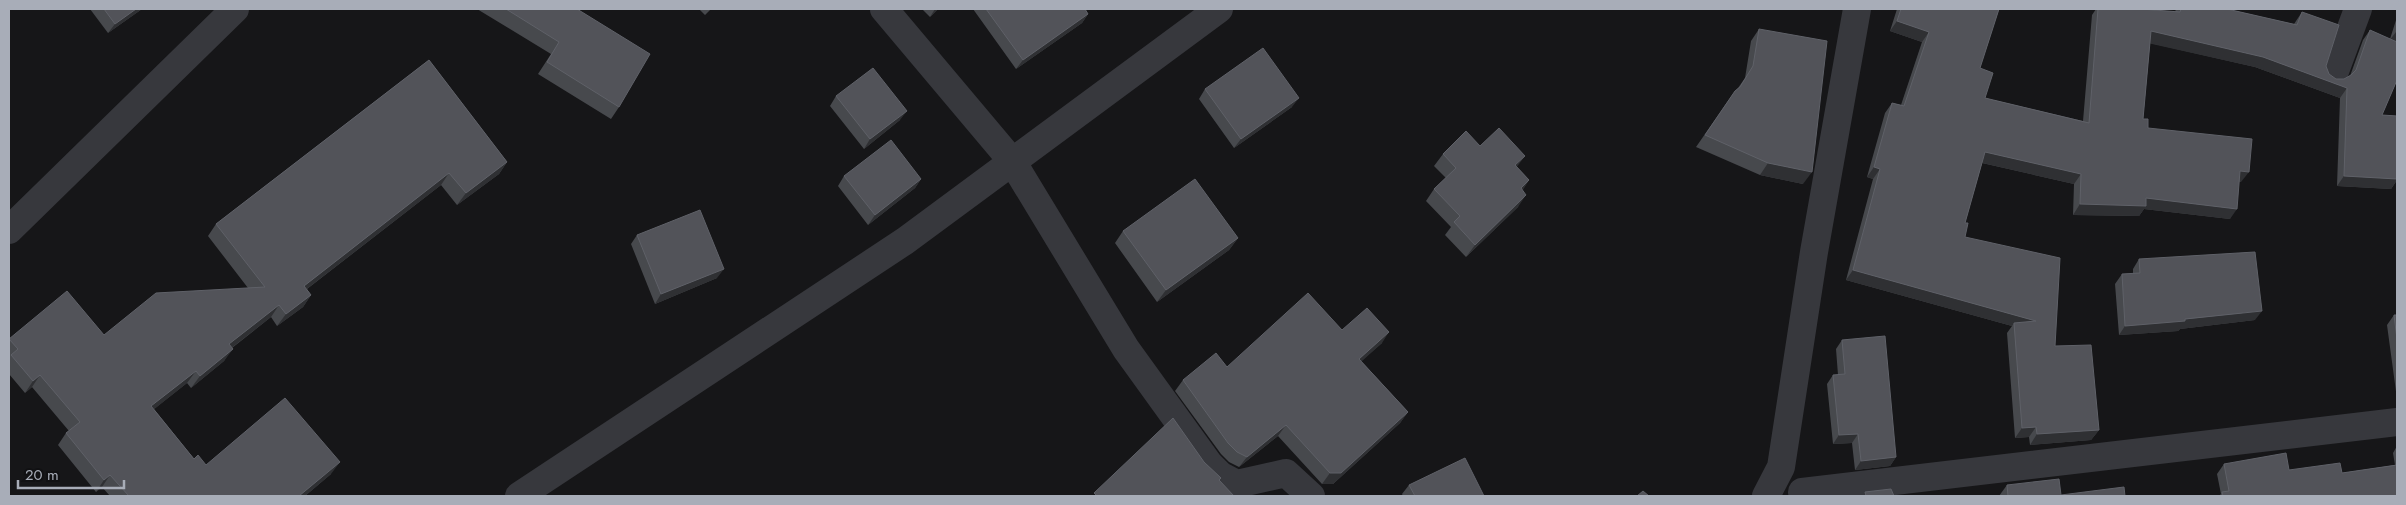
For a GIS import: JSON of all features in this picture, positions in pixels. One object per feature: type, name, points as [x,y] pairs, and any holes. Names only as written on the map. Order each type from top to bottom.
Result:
[{"type":"street","points":[[9,230],[235,9]]},
{"type":"street","points":[[884,9],[1012,161],[1126,349],[1209,464],[1220,475],[1237,484],[1286,473],[1311,496]]},
{"type":"street","points":[[520,496],[905,241],[1219,9]]},
{"type":"street","points":[[1766,496],[1780,467],[1814,252],[1857,9]]},
{"type":"street","points":[[2334,74],[2358,9]]},
{"type":"street","points":[[1780,467],[1803,494],[2397,422]]},
{"type":"building","points":[[104,9],[136,9],[115,24]]},
{"type":"building","points":[[506,9],[577,9],[650,54],[619,107],[547,62],[559,42]]},
{"type":"building","points":[[986,9],[1085,9],[1088,14],[1023,60]]},
{"type":"building","points":[[1901,9],[1999,9],[1980,68],[1993,73],[1985,98],[2089,123],[2098,9],[2141,9],[2180,12],[2181,9],[2227,9],[2297,25],[2302,12],[2339,25],[2326,66],[2329,74],[2336,79],[2344,79],[2356,70],[2370,30],[2397,42],[2397,80],[2382,115],[2397,116],[2397,179],[2344,176],[2347,88],[2263,57],[2151,31],[2143,119],[2148,119],[2148,128],[2252,139],[2249,172],[2240,171],[2237,209],[2146,198],[2146,206],[2080,204],[2081,174],[1985,152],[1965,223],[1968,223],[1965,237],[2060,258],[2055,346],[2091,345],[2099,430],[2037,434],[2036,427],[2022,428],[2014,323],[2036,321],[1853,270],[1880,169],[1874,167],[1892,103],[1904,106],[1929,32],[1897,21]]},
{"type":"building","points":[[1759,29],[1827,41],[1812,172],[1768,163],[1705,135],[1753,66]]},
{"type":"building","points":[[1263,48],[1299,98],[1241,139],[1205,89]]},
{"type":"building","points":[[429,60],[507,162],[466,193],[449,173],[304,286],[311,295],[286,314],[279,305],[229,344],[233,349],[200,376],[196,371],[151,406],[194,459],[198,455],[206,465],[285,398],[340,462],[299,496],[129,496],[110,475],[104,480],[66,433],[80,422],[40,375],[33,381],[11,355],[18,349],[9,339],[67,291],[104,335],[156,293],[265,287],[216,224]]},
{"type":"building","points":[[873,68],[907,111],[870,139],[836,96]]},
{"type":"building","points":[[1499,128],[1525,156],[1515,165],[1529,180],[1521,188],[1526,195],[1475,245],[1454,222],[1460,216],[1434,189],[1456,168],[1443,154],[1466,131],[1480,146]]},
{"type":"building","points":[[891,140],[921,179],[875,215],[844,176]]},
{"type":"building","points":[[1195,179],[1238,238],[1166,290],[1123,231]]},
{"type":"building","points":[[700,210],[724,269],[661,294],[637,235]]},
{"type":"building","points":[[2255,252],[2262,311],[2185,319],[2185,321],[2125,326],[2122,274],[2140,273],[2139,259]]},
{"type":"building","points":[[1308,293],[1342,330],[1367,308],[1389,332],[1359,359],[1408,412],[1341,473],[1330,473],[1286,425],[1247,457],[1237,452],[1228,443],[1183,380],[1216,353],[1227,367]]},
{"type":"building","points":[[2394,315],[2397,315],[2397,339]]},
{"type":"building","points":[[1885,336],[1896,457],[1861,461],[1858,434],[1839,435],[1833,375],[1845,374],[1842,340]]},
{"type":"building","points":[[1173,418],[1204,462],[1221,478],[1219,480],[1234,496],[1097,496],[1094,493]]},
{"type":"building","points":[[2286,453],[2289,470],[2340,463],[2342,473],[2397,465],[2397,496],[2223,496],[2222,492],[2229,491],[2224,464]]},
{"type":"building","points":[[1465,458],[1484,496],[1415,496],[1409,485]]},
{"type":"building","points":[[2059,479],[2061,495],[2124,487],[2125,496],[2008,496],[2007,485]]},
{"type":"building","points":[[1891,489],[1894,496],[1866,496],[1865,492]]},
{"type":"building","points":[[1643,491],[1649,496],[1637,496]]}]
